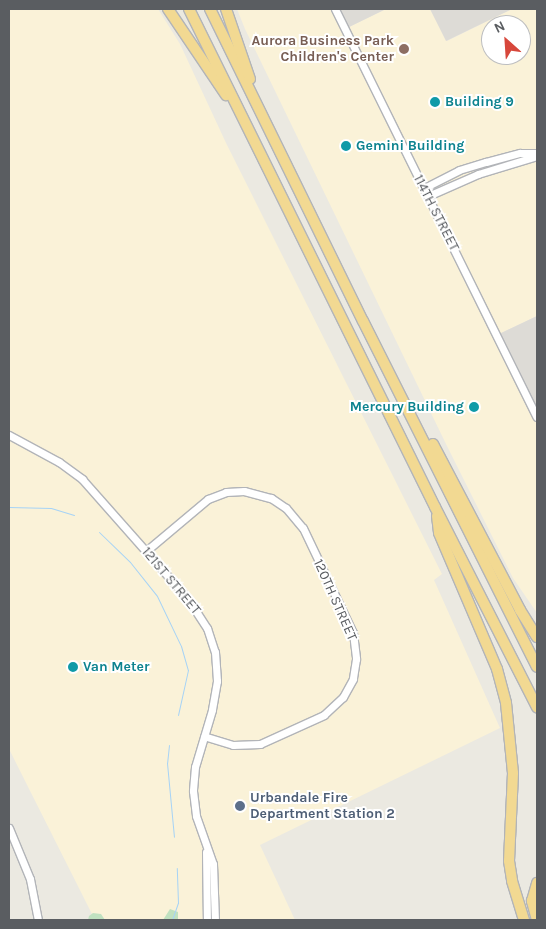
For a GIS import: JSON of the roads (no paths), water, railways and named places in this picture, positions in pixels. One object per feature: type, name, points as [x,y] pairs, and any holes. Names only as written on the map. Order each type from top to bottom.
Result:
[{"type":"highway","points":[[168,9],[250,132]]},
{"type":"highway","points":[[189,9],[435,507],[537,707]]},
{"type":"highway","points":[[210,9],[537,667]]},
{"type":"highway","points":[[226,9],[265,122]]},
{"type":"highway","points":[[363,320],[406,392],[520,610],[537,636]]},
{"type":"highway","points":[[435,507],[439,533],[497,669],[506,703],[512,742],[513,773],[509,861],[516,901],[524,920]]},
{"type":"highway","points":[[537,883],[532,901],[537,920]]},
{"type":"street","name":"114TH STREET","points":[[335,9],[537,416]]},
{"type":"street","points":[[424,188],[460,170],[486,162],[520,153],[537,154]]},
{"type":"street","points":[[428,196],[478,174],[537,154]]},
{"type":"street","name":"121ST STREET","points":[[9,435],[54,458],[76,474],[195,607],[212,640],[217,681],[215,699],[195,767],[193,791],[196,816],[215,877],[216,920]]},
{"type":"street","name":"120TH STREET","points":[[146,551],[200,504],[226,492],[253,492],[271,498],[286,508],[303,528],[353,633],[356,650],[355,669],[346,693],[332,709],[317,719],[260,744],[233,745],[204,736]]},
{"type":"street","points":[[9,828],[30,879],[38,920]]},
{"type":"street","name":"121ST STREET","points":[[206,844],[207,920]]},
{"type":"waterway","points":[[9,507],[51,508],[74,515]]},
{"type":"waterway","points":[[99,532],[130,562],[157,596],[181,646],[188,670],[178,715]]},
{"type":"waterway","points":[[169,745],[167,763],[174,837]]},
{"type":"waterway","points":[[172,920],[178,903],[177,868]]},
{"type":"place","name":"Aurora Business Park Children's Center","points":[[404,49]]},
{"type":"place","name":"Building 9","points":[[435,102]]},
{"type":"place","name":"Gemini Building","points":[[346,146]]},
{"type":"place","name":"Mercury Building","points":[[474,407]]},
{"type":"place","name":"Van Meter","points":[[73,667]]},
{"type":"place","name":"Urbandale Fire Department Station 2","points":[[240,806]]}]
